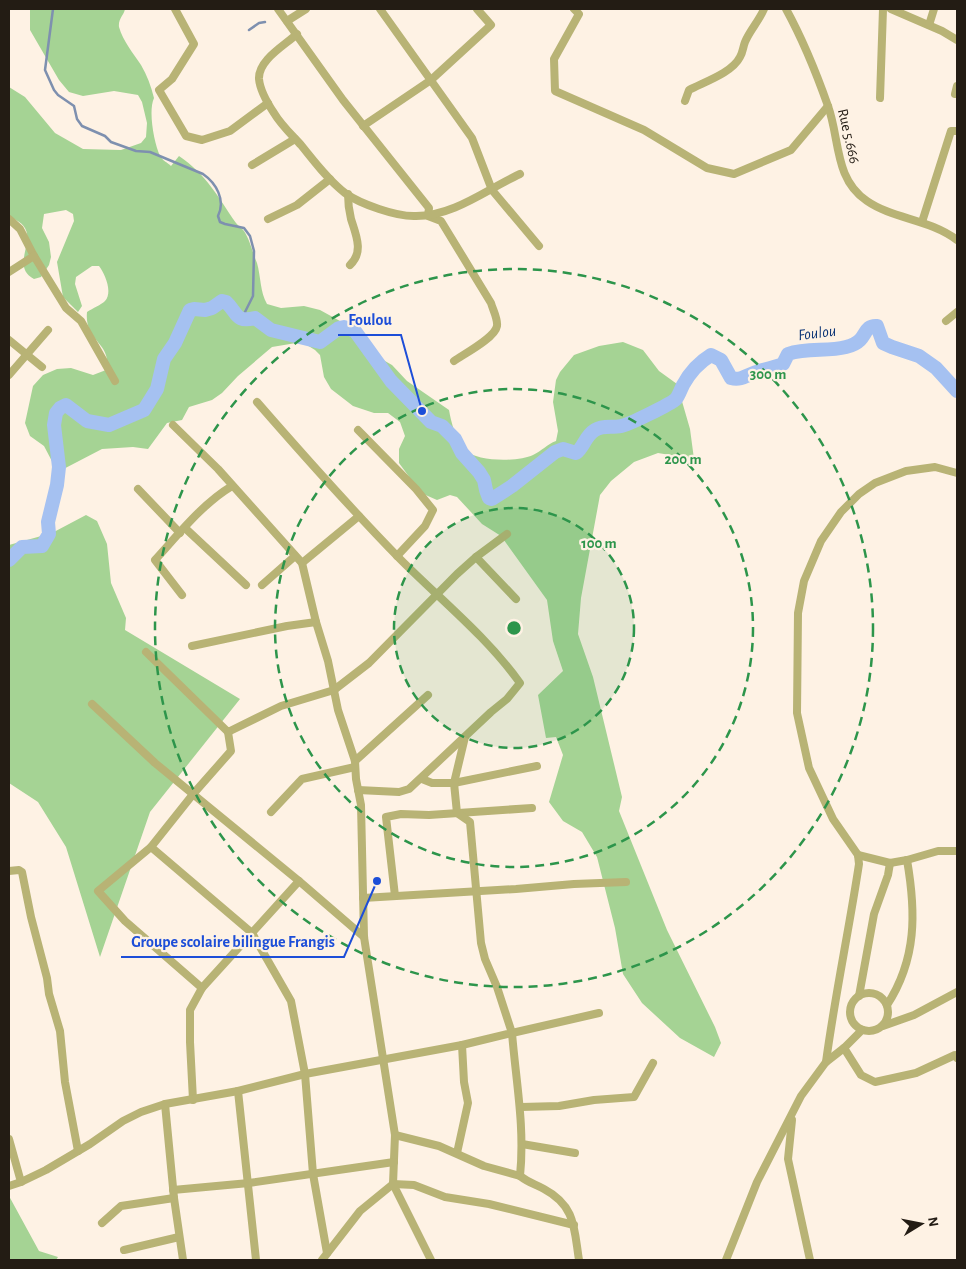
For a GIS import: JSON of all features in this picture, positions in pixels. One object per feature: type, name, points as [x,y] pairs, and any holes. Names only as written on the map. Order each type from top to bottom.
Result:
[{"type":"street","points":[[175,9],[194,44],[172,79],[159,90],[186,136],[202,140],[230,132],[268,103]]},
{"type":"street","points":[[278,9],[343,100],[429,208],[428,216]]},
{"type":"street","points":[[287,21],[306,9]]},
{"type":"street","points":[[380,9],[472,138],[492,190],[539,246]]},
{"type":"street","points":[[363,126],[431,80],[491,26],[477,9]]},
{"type":"street","points":[[574,9],[579,14],[554,59],[555,91],[644,130],[706,168],[734,174],[792,150],[828,106]]},
{"type":"street","points":[[685,101],[689,90],[714,78],[735,64],[740,58],[744,42],[764,9]]},
{"type":"street","name":"Rue 5.666","points":[[786,9],[810,56],[836,132],[837,156],[849,183],[867,202],[934,226],[957,240]]},
{"type":"street","points":[[880,98],[883,9]]},
{"type":"street","points":[[891,9],[929,25],[957,40]]},
{"type":"street","points":[[929,25],[934,9]]},
{"type":"street","points":[[297,34],[264,63],[259,79],[268,103],[275,115],[330,179],[348,194],[388,212],[436,218],[444,226],[491,303],[497,327],[492,336],[454,361]]},
{"type":"street","points":[[922,222],[951,131],[957,131]]},
{"type":"street","points":[[252,165],[295,138]]},
{"type":"street","points":[[428,216],[492,190],[520,174]]},
{"type":"street","points":[[268,219],[297,205],[330,179]]},
{"type":"street","points":[[348,194],[349,211],[358,241],[357,256],[350,265]]},
{"type":"street","points":[[9,220],[20,229],[66,308],[81,321],[115,381]]},
{"type":"street","points":[[9,272],[34,256]]},
{"type":"street","points":[[946,321],[957,312]]},
{"type":"street","points":[[9,376],[48,330]]},
{"type":"street","points":[[9,340],[42,367]]},
{"type":"street","points":[[257,402],[340,496],[397,556],[478,635],[520,683],[507,699],[490,712],[409,789],[399,792],[358,790]]},
{"type":"street","points":[[173,425],[248,500],[302,563],[316,622],[322,637],[338,710],[355,764],[361,805],[364,937],[395,1135],[393,1184],[430,1260]]},
{"type":"street","points":[[358,430],[416,489],[433,510],[425,526],[397,556]]},
{"type":"street","points":[[826,1062],[834,1004],[854,901],[859,864],[858,855],[832,819],[809,768],[798,713],[798,613],[804,581],[821,541],[842,512],[859,494],[876,483],[906,471],[935,468],[957,473]]},
{"type":"street","points":[[182,595],[155,560],[221,493],[232,486]]},
{"type":"street","points":[[138,489],[182,531],[246,585]]},
{"type":"street","points":[[302,563],[359,516]]},
{"type":"street","points":[[228,732],[280,706],[334,690],[368,664],[476,557],[507,534]]},
{"type":"street","points":[[262,585],[295,556]]},
{"type":"street","points":[[476,557],[516,599]]},
{"type":"street","points":[[192,646],[286,626],[316,622]]},
{"type":"street","points":[[146,652],[228,732],[231,751],[150,847],[98,891],[125,921],[202,988]]},
{"type":"street","points":[[271,812],[302,779],[355,764],[428,695]]},
{"type":"street","points":[[92,704],[155,763],[364,937]]},
{"type":"street","points":[[465,737],[454,784],[457,813],[470,822],[481,943],[485,959],[498,987],[512,1033],[521,1107],[522,1144],[520,1176]]},
{"type":"street","points":[[422,778],[432,783],[454,784],[536,766]]},
{"type":"street","points":[[395,896],[386,817],[401,814],[428,815],[532,808]]},
{"type":"street","points":[[150,847],[252,933],[291,1001],[305,1074],[313,1174],[325,1257]]},
{"type":"street","points":[[858,855],[890,864],[938,851],[957,851]]},
{"type":"street","points":[[887,1005],[902,979],[911,946],[913,892],[907,860]]},
{"type":"street","points":[[859,996],[874,914],[890,864]]},
{"type":"street","points":[[9,871],[19,870],[22,872],[31,917],[47,978],[49,994],[60,1031],[65,1082],[78,1151]]},
{"type":"street","points":[[193,1100],[190,1010],[202,988],[299,881]]},
{"type":"street","points":[[363,898],[626,882]]},
{"type":"street","points":[[882,1026],[888,1016],[887,1005],[882,998],[875,994],[867,993],[854,1000],[850,1014],[856,1026],[862,1030],[869,1031],[914,1015],[957,992]]},
{"type":"street","points":[[9,1186],[46,1170],[90,1144],[123,1121],[141,1112],[165,1104],[193,1100],[305,1074],[462,1044],[599,1013]]},
{"type":"street","points":[[726,1260],[757,1182],[794,1113],[801,1096],[826,1062],[862,1030]]},
{"type":"street","points":[[457,1153],[468,1103],[464,1082],[462,1044]]},
{"type":"street","points":[[844,1048],[861,1075],[875,1082],[916,1072],[955,1055],[957,1058]]},
{"type":"street","points":[[521,1107],[559,1106],[594,1100],[634,1097],[653,1063]]},
{"type":"street","points":[[238,1090],[256,1260]]},
{"type":"street","points":[[165,1104],[173,1194],[183,1260]]},
{"type":"street","points":[[794,1113],[788,1159],[810,1260]]},
{"type":"street","points":[[395,1135],[440,1146],[484,1166],[520,1176],[558,1198],[570,1213],[574,1225],[579,1260]]},
{"type":"street","points":[[9,1139],[21,1182]]},
{"type":"street","points":[[522,1144],[575,1152]]},
{"type":"street","points":[[102,1223],[121,1206],[173,1194],[394,1162]]},
{"type":"street","points":[[325,1257],[360,1211],[393,1184],[414,1186],[445,1197],[489,1204],[574,1225]]},
{"type":"street","points":[[124,1250],[180,1237]]},
{"type":"green space","points":[[30,9],[125,9],[119,22],[119,27],[152,89],[154,98],[152,104],[152,127],[160,156],[171,166],[179,156],[197,170],[244,231],[257,263],[263,294],[267,304],[281,308],[304,306],[320,310],[349,326],[357,334],[362,348],[392,365],[407,381],[449,410],[459,442],[471,454],[488,459],[518,459],[533,455],[556,441],[558,431],[553,402],[556,380],[574,355],[599,346],[623,342],[643,350],[659,371],[677,384],[690,429],[694,459],[658,453],[634,462],[611,481],[600,495],[581,598],[578,634],[593,677],[622,797],[619,811],[667,930],[715,1027],[721,1043],[714,1057],[680,1038],[642,1003],[623,974],[615,928],[597,857],[582,832],[563,821],[549,802],[563,755],[556,737],[546,738],[538,695],[563,671],[553,641],[547,600],[501,536],[482,524],[457,497],[450,495],[437,500],[421,493],[399,463],[399,449],[405,436],[400,422],[388,413],[374,413],[353,406],[331,389],[324,377],[320,355],[302,342],[272,347],[238,376],[222,393],[212,400],[189,407],[182,420],[167,423],[148,449],[133,447],[102,449],[52,475],[55,467],[44,446],[30,436],[25,423],[33,386],[43,375],[57,369],[71,368],[93,375],[106,370],[106,354],[90,330],[87,322],[87,312],[105,301],[108,288],[106,278],[99,266],[92,266],[76,277],[75,284],[82,306],[78,312],[63,297],[57,262],[74,221],[73,214],[66,210],[44,214],[42,228],[49,242],[51,257],[49,265],[41,277],[34,279],[26,272],[24,256],[27,239],[26,230],[21,223],[9,217],[9,87],[25,97],[55,133],[83,149],[121,150],[141,143],[146,137],[147,123],[142,102],[138,95],[114,91],[83,96],[69,92],[59,80],[30,30]]},
{"type":"green space","points":[[86,515],[97,521],[107,544],[111,583],[126,618],[125,630],[240,699],[150,812],[100,957],[66,847],[38,802],[9,783],[9,545],[52,533]]},
{"type":"green space","points":[[9,1196],[39,1251],[58,1257],[56,1260],[9,1260]]},
{"type":"waterway","points":[[53,9],[45,70],[58,95],[74,106],[77,119],[82,126],[105,136],[111,142],[136,151],[150,152],[203,174],[212,182],[218,192],[221,204],[218,216],[220,222],[244,228],[250,236],[254,251],[253,296],[245,312],[248,320]]},
{"type":"waterway","points":[[249,30],[259,23],[265,22]]},
{"type":"waterway","name":"Foulou","points":[[9,560],[22,547],[42,546],[49,534],[48,522],[57,485],[59,467],[54,425],[56,413],[60,408],[66,405],[87,421],[109,425],[144,410],[157,389],[164,359],[175,343],[190,310],[205,310],[212,308],[222,301],[226,302],[240,318],[255,318],[271,330],[320,342],[339,328],[344,327],[355,331],[391,381],[431,422],[442,426],[455,439],[462,453],[484,480],[489,498],[492,499],[512,486],[555,452],[563,449],[576,453],[595,430],[625,425],[672,402],[676,399],[692,372],[702,361],[711,355],[721,360],[731,378],[738,379],[783,364],[788,354],[849,346],[860,340],[868,328],[877,326],[883,343],[919,356],[936,368],[957,391]]},
{"type":"place","name":"Foulou","points":[[422,411]]},
{"type":"place","name":"Groupe scolaire bilingue Frangis","points":[[377,881]]}]
